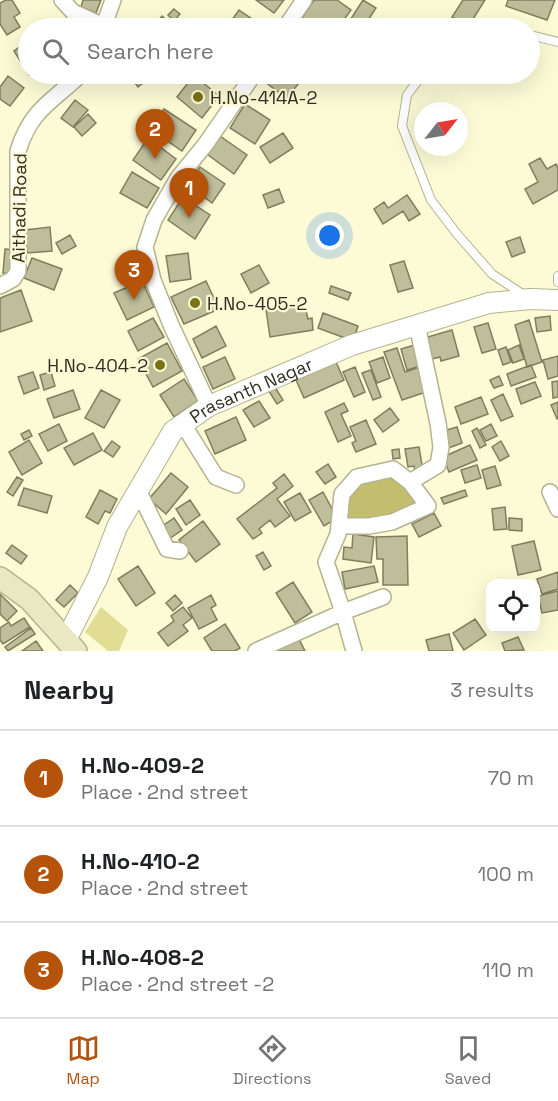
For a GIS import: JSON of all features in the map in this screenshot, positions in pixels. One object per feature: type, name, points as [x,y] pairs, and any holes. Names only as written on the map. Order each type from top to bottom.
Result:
[{"type":"main road","points":[[0,578],[29,599],[73,648]]},
{"type":"street","points":[[62,0],[73,12],[85,18]]},
{"type":"street","points":[[108,18],[113,0]]},
{"type":"street","points":[[292,18],[304,0]]},
{"type":"street","name":"Aithadi Road","points":[[0,286],[12,279],[18,271],[18,151],[23,135],[38,110],[70,84]]},
{"type":"street","points":[[209,406],[171,325],[153,280],[145,247],[154,220],[178,178],[205,145],[247,84]]},
{"type":"street","name":"Prasanth Nagar","points":[[73,648],[117,527],[172,432],[183,424],[209,406],[352,345],[489,303],[530,299],[558,300]]},
{"type":"street","points":[[410,482],[438,465],[441,447],[417,325]]},
{"type":"street","points":[[183,424],[216,477],[236,485]]},
{"type":"street","points":[[339,526],[369,526],[392,522],[428,506],[410,482],[393,469],[357,477],[342,494],[338,534],[326,562],[344,612],[354,651]]},
{"type":"street","points":[[138,490],[167,549],[180,551]]},
{"type":"street","points":[[550,492],[558,509]]},
{"type":"street","points":[[256,651],[383,597]]},
{"type":"lane","points":[[540,38],[558,42]]},
{"type":"lane","points":[[415,84],[406,95],[402,126],[431,200],[492,274],[530,299]]},
{"type":"lane","points":[[558,276],[558,282]]},
{"type":"shaded area","points":[[376,477],[403,477],[416,497],[411,513],[347,528],[347,509],[351,496],[354,491]]},
{"type":"shaded area","points":[[101,607],[128,630],[119,651],[108,651],[85,632]]},
{"type":"building","points":[[12,0],[20,13],[14,17],[18,28],[7,35],[0,24],[0,3]]},
{"type":"building","points":[[83,0],[101,0],[96,13],[81,7]]},
{"type":"building","points":[[256,0],[284,0],[274,13]]},
{"type":"building","points":[[314,0],[337,0],[351,10],[345,18],[302,18]]},
{"type":"building","points":[[363,0],[376,8],[370,18],[351,18]]},
{"type":"building","points":[[463,0],[485,0],[474,18],[452,17]]},
{"type":"building","points":[[508,0],[555,0],[547,20],[506,6]]},
{"type":"building","points":[[174,9],[180,14],[177,18],[171,18],[168,15]]},
{"type":"building","points":[[239,10],[251,18],[233,18]]},
{"type":"building","points":[[8,76],[24,88],[10,106],[0,99],[0,87]]},
{"type":"building","name":"H.No-414A-2","points":[[187,84],[205,84],[219,96],[202,118],[177,97]]},
{"type":"building","points":[[268,84],[298,84],[287,99]]},
{"type":"building","points":[[75,100],[88,110],[73,127],[61,118]]},
{"type":"building","points":[[245,104],[270,120],[255,144],[230,128]]},
{"type":"building","points":[[164,109],[196,130],[182,151],[150,129]]},
{"type":"building","points":[[88,114],[96,123],[82,136],[74,127]]},
{"type":"building","points":[[283,133],[293,148],[270,163],[260,147]]},
{"type":"building","points":[[220,136],[247,155],[234,174],[207,154]]},
{"type":"building","points":[[148,138],[176,159],[161,180],[133,160]]},
{"type":"building","points":[[540,158],[547,169],[556,164],[558,190],[533,204],[525,189],[538,182],[529,164]]},
{"type":"building","points":[[200,167],[225,184],[212,203],[188,185]]},
{"type":"building","points":[[132,172],[159,188],[147,208],[120,193]]},
{"type":"building","points":[[279,189],[284,202],[268,208],[263,195]]},
{"type":"building","points":[[407,195],[420,214],[409,221],[403,211],[383,224],[374,209],[384,202],[388,208]]},
{"type":"building","points":[[183,197],[210,215],[195,239],[168,220]]},
{"type":"building","points":[[50,227],[52,251],[27,253],[25,230]]},
{"type":"building","points":[[70,235],[76,246],[62,254],[56,243]]},
{"type":"building","points":[[520,237],[525,252],[512,257],[506,242]]},
{"type":"building","points":[[5,249],[15,250],[14,274],[3,273]]},
{"type":"building","points":[[188,253],[191,279],[170,282],[166,256]]},
{"type":"building","points":[[32,258],[62,269],[54,290],[24,278]]},
{"type":"building","points":[[404,261],[413,288],[398,292],[390,265]]},
{"type":"building","points":[[259,265],[269,283],[251,293],[241,274]]},
{"type":"building","points":[[142,281],[154,307],[127,320],[114,293]]},
{"type":"building","name":"H.No-405-2","points":[[206,281],[219,309],[184,324],[171,297]]},
{"type":"building","points":[[331,286],[351,293],[348,300],[329,293]]},
{"type":"building","points":[[21,290],[32,321],[0,332],[0,298]]},
{"type":"building","points":[[295,306],[296,311],[306,310],[308,319],[312,318],[313,330],[270,337],[266,310]]},
{"type":"building","points":[[323,313],[358,326],[353,341],[318,328]]},
{"type":"building","points":[[550,316],[551,330],[537,332],[535,318]]},
{"type":"building","points":[[153,318],[164,337],[138,351],[128,331]]},
{"type":"building","points":[[529,320],[542,362],[527,367],[515,325]]},
{"type":"building","points":[[488,323],[496,349],[482,353],[474,327]]},
{"type":"building","points":[[216,326],[226,346],[202,358],[193,339]]},
{"type":"building","points":[[452,330],[459,356],[441,361],[440,357],[427,360],[421,339]]},
{"type":"building","name":"H.No-404-2","points":[[167,343],[182,371],[153,387],[138,359]]},
{"type":"building","points":[[418,344],[424,365],[407,370],[401,349]]},
{"type":"building","points":[[519,345],[524,359],[513,363],[508,350]]},
{"type":"building","points":[[506,347],[511,362],[503,365],[498,350]]},
{"type":"building","points":[[397,348],[405,372],[420,367],[429,391],[402,400],[384,352]]},
{"type":"building","points":[[558,356],[558,376],[548,379],[543,360]]},
{"type":"building","points":[[225,357],[235,379],[213,389],[203,367]]},
{"type":"building","points":[[383,357],[390,378],[377,383],[369,362]]},
{"type":"building","points":[[336,362],[344,380],[304,398],[296,380]]},
{"type":"building","points":[[531,365],[536,377],[511,386],[507,374]]},
{"type":"building","points":[[355,367],[365,392],[354,397],[343,372]]},
{"type":"building","points":[[371,370],[381,397],[373,400],[362,373]]},
{"type":"building","points":[[33,372],[39,388],[24,394],[18,377]]},
{"type":"building","points":[[51,372],[55,386],[44,390],[40,375]]},
{"type":"building","points":[[499,376],[503,385],[494,388],[490,380]]},
{"type":"building","points":[[184,379],[198,401],[174,417],[160,395]]},
{"type":"building","points":[[558,381],[558,397],[553,398],[552,382]]},
{"type":"building","points":[[535,382],[541,396],[521,404],[516,389]]},
{"type":"building","points":[[273,384],[283,400],[277,404],[267,388]]},
{"type":"building","points":[[73,390],[80,409],[54,418],[47,399]]},
{"type":"building","points":[[101,390],[120,400],[104,428],[85,418]]},
{"type":"building","points":[[503,394],[513,416],[501,421],[491,400]]},
{"type":"building","points":[[481,397],[488,414],[461,424],[455,407]]},
{"type":"building","points":[[259,401],[270,418],[254,427],[243,410]]},
{"type":"building","points":[[558,402],[558,418],[557,419],[551,405]]},
{"type":"building","points":[[344,403],[348,411],[341,414],[351,436],[338,442],[325,412]]},
{"type":"building","points":[[390,408],[399,420],[383,432],[374,420]]},
{"type":"building","points":[[236,417],[246,440],[215,454],[205,431]]},
{"type":"building","points":[[366,420],[376,444],[356,452],[352,443],[356,441],[350,427]]},
{"type":"building","points":[[59,424],[67,441],[48,451],[39,434]]},
{"type":"building","points":[[491,424],[497,436],[486,441],[480,430]]},
{"type":"building","points":[[457,427],[462,443],[446,449],[440,432]]},
{"type":"building","points":[[477,428],[486,445],[480,448],[472,431]]},
{"type":"building","points":[[29,430],[32,436],[24,440],[21,434]]},
{"type":"building","points":[[93,433],[102,450],[74,465],[64,448]]},
{"type":"building","points":[[29,440],[42,463],[22,475],[9,452]]},
{"type":"building","points":[[112,441],[120,447],[113,457],[104,451]]},
{"type":"building","points":[[501,441],[509,456],[500,461],[492,447]]},
{"type":"building","points":[[470,445],[477,460],[449,472],[443,457]]},
{"type":"building","points":[[419,447],[423,471],[415,472],[414,466],[408,467],[405,449]]},
{"type":"building","points":[[399,449],[400,458],[393,459],[392,450]]},
{"type":"building","points":[[328,464],[336,477],[325,484],[316,472]]},
{"type":"building","points":[[477,465],[481,478],[465,483],[461,470]]},
{"type":"building","points":[[495,466],[501,485],[487,489],[482,470]]},
{"type":"building","points":[[171,473],[188,487],[166,514],[149,499]]},
{"type":"building","points":[[284,474],[293,486],[277,499],[290,516],[275,527],[270,520],[259,529],[262,533],[253,539],[237,519],[277,488],[273,483]]},
{"type":"building","points":[[17,477],[23,480],[13,496],[7,492]]},
{"type":"building","points":[[24,488],[52,496],[47,513],[18,505]]},
{"type":"building","points":[[100,490],[117,499],[110,513],[105,511],[98,524],[86,517]]},
{"type":"building","points":[[465,490],[467,496],[444,504],[441,498]]},
{"type":"building","points":[[323,492],[337,518],[324,526],[309,500]]},
{"type":"building","points":[[300,493],[311,512],[295,521],[284,502]]},
{"type":"building","points":[[190,500],[200,515],[186,525],[176,509]]},
{"type":"building","points":[[505,507],[507,529],[494,530],[492,509]]},
{"type":"building","points":[[434,513],[441,526],[419,537],[412,524]]},
{"type":"building","points":[[174,518],[182,530],[166,541],[158,529]]},
{"type":"building","points":[[509,518],[522,519],[522,531],[509,530]]},
{"type":"building","points":[[203,521],[220,544],[196,562],[179,540]]},
{"type":"building","points":[[353,534],[374,537],[371,563],[343,559],[344,547],[352,548]]},
{"type":"building","points":[[407,536],[408,585],[383,585],[383,559],[377,559],[376,537]]},
{"type":"building","points":[[534,541],[541,570],[518,575],[512,546]]},
{"type":"building","points":[[12,545],[27,556],[21,564],[6,553]]},
{"type":"building","points":[[263,552],[271,566],[264,570],[256,556]]},
{"type":"building","points":[[138,566],[155,593],[136,606],[118,579]]},
{"type":"building","points":[[374,566],[378,582],[345,589],[342,572]]},
{"type":"building","points":[[558,572],[558,589],[542,594],[540,579],[537,579]]},
{"type":"building","points":[[293,582],[312,612],[295,623],[276,593]]},
{"type":"building","points":[[70,585],[78,593],[64,607],[56,600]]},
{"type":"building","points":[[558,591],[558,610],[542,613],[540,596]]},
{"type":"building","points":[[0,594],[17,611],[7,621],[0,614]]},
{"type":"building","points":[[175,595],[182,603],[173,611],[166,603]]},
{"type":"building","points":[[211,595],[216,605],[211,608],[217,620],[199,629],[188,608]]},
{"type":"building","points":[[183,607],[192,618],[183,625],[188,631],[168,646],[158,633],[174,621],[171,616]]},
{"type":"building","points":[[24,618],[30,627],[3,644],[0,640],[0,628],[9,622],[11,626]]},
{"type":"building","points":[[475,619],[486,635],[464,650],[453,633]]},
{"type":"building","points":[[225,624],[240,648],[235,651],[212,651],[204,638]]},
{"type":"building","points":[[31,628],[35,634],[8,651],[5,647]]},
{"type":"building","points":[[449,634],[453,651],[429,651],[426,640]]},
{"type":"building","points":[[298,637],[305,651],[278,651],[277,649]]},
{"type":"building","points":[[518,637],[524,650],[505,651],[502,643]]},
{"type":"building","points":[[36,641],[43,651],[22,651]]},
{"type":"place","name":"H.No-414A-2","points":[[198,97]]},
{"type":"place","name":"H.No-410-2","points":[[155,159]]},
{"type":"place","name":"H.No-409-2","points":[[189,218]]},
{"type":"place","name":"H.No-408-2","points":[[134,300]]},
{"type":"place","name":"H.No-405-2","points":[[195,303]]},
{"type":"place","name":"H.No-404-2","points":[[160,365]]}]
